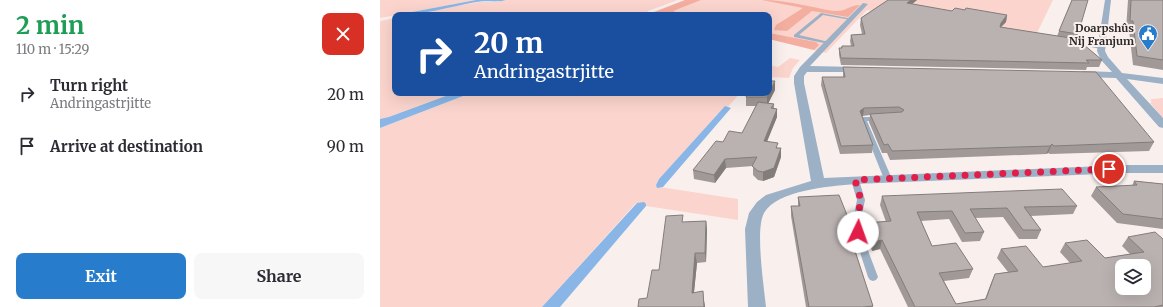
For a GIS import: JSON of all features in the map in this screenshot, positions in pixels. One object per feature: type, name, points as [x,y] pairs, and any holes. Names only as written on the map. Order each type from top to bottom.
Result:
[{"type":"street","points":[[1108,0],[1101,48],[1104,58],[1163,125]]},
{"type":"street","points":[[818,183],[799,83],[799,76],[803,69],[865,4]]},
{"type":"street","points":[[803,69],[866,70]]},
{"type":"street","points":[[1071,74],[1118,75],[1163,80]]},
{"type":"street","points":[[757,307],[752,229],[756,213],[762,205],[771,198],[802,187],[818,183],[855,180],[1125,169],[1163,169]]},
{"type":"lane","points":[[828,43],[796,36],[822,14],[851,19]]},
{"type":"lane","points":[[1068,42],[1101,48]]},
{"type":"lane","points":[[884,118],[864,119],[888,179]]},
{"type":"lane","points":[[855,180],[861,200],[856,224],[873,277]]},
{"type":"shaded area","points":[[380,0],[476,0],[412,12],[392,12],[392,16],[380,18]]},
{"type":"shaded area","points":[[506,0],[678,0],[647,12],[425,12],[478,2],[496,2]]},
{"type":"shaded area","points":[[685,0],[1053,0],[1036,35],[1032,38],[867,10],[826,53],[772,40],[772,12],[653,12]]},
{"type":"shaded area","points":[[685,0],[701,0],[673,11],[676,12],[655,12]]},
{"type":"shaded area","points":[[762,0],[789,2],[834,11],[860,5],[848,17],[812,11],[787,31],[774,30],[776,25],[803,8]]},
{"type":"shaded area","points":[[392,19],[392,96],[446,96],[389,118],[380,119],[380,21]]},
{"type":"shaded area","points":[[772,34],[816,42],[819,45],[814,50],[772,40]]},
{"type":"shaded area","points":[[790,58],[800,60],[793,68],[789,78],[772,77],[772,66],[778,67]]},
{"type":"shaded area","points":[[463,96],[737,96],[728,107],[725,106],[659,179],[656,185],[660,187],[738,199],[738,220],[646,206],[646,204],[636,203],[542,307],[380,307],[380,128]]},
{"type":"shaded area","points":[[1163,98],[1163,118],[1150,103],[1152,102],[1150,100]]},
{"type":"water","points":[[476,0],[506,0],[480,1],[426,12],[412,12]]},
{"type":"water","points":[[446,96],[463,96],[380,128],[380,119]]},
{"type":"water","points":[[725,106],[731,108],[663,187],[657,188],[656,185],[659,179]]},
{"type":"water","points":[[644,202],[646,206],[560,307],[542,307],[637,203]]},
{"type":"building","points":[[888,0],[911,0],[907,3],[952,11],[955,8],[965,10],[966,8],[1007,15],[1000,27],[1077,39],[1102,60],[1086,60],[1089,63],[841,58],[839,48],[842,48],[842,46],[854,46],[851,35],[865,34],[861,18]]},
{"type":"building","points":[[1072,0],[1088,0],[1078,34],[1059,31]]},
{"type":"building","points":[[1131,0],[1163,0],[1163,60],[1137,56],[1133,21],[1130,21]]},
{"type":"building","points":[[843,67],[1096,72],[1154,142],[1054,146],[1052,144],[1050,146],[892,151],[888,144],[884,145],[870,114],[902,112],[904,110],[899,107],[864,108],[860,111],[873,145],[841,146],[822,77],[845,77]]},
{"type":"building","points":[[746,96],[768,96],[767,97]]},
{"type":"building","points":[[758,102],[774,104],[771,108],[777,109],[764,141],[778,143],[776,148],[781,148],[774,168],[763,172],[758,171],[752,166],[757,157],[725,159],[714,175],[693,170],[716,141],[723,142],[729,131],[742,133]]},
{"type":"building","points":[[1134,181],[1163,184],[1163,219],[1123,214],[1096,187],[1137,185]]},
{"type":"building","points":[[1062,189],[1077,206],[1024,207],[1041,230],[1023,230],[1007,208],[970,209],[984,232],[965,233],[952,211],[917,212],[932,246],[956,243],[973,269],[939,273],[956,304],[986,299],[995,274],[1018,271],[1001,249],[1026,246],[1043,267],[1082,261],[1065,243],[1087,240],[1105,258],[1144,252],[1128,237],[1155,232],[1163,239],[1163,305],[1154,307],[915,307],[882,240],[873,242],[865,223],[891,221],[882,196]]},
{"type":"building","points":[[839,195],[851,225],[856,244],[853,245],[873,306],[809,307],[791,206],[800,206],[798,197]]},
{"type":"building","points":[[683,215],[682,222],[706,221],[705,253],[695,253],[692,293],[703,291],[704,307],[638,307],[639,299],[647,298],[652,270],[659,270],[666,216]]},
{"type":"place","name":"Doarpshûs Nij Franjum","points":[[1148,51]]},
{"type":"route","points":[[858,232],[856,224],[861,200],[855,180],[1109,169]]}]
